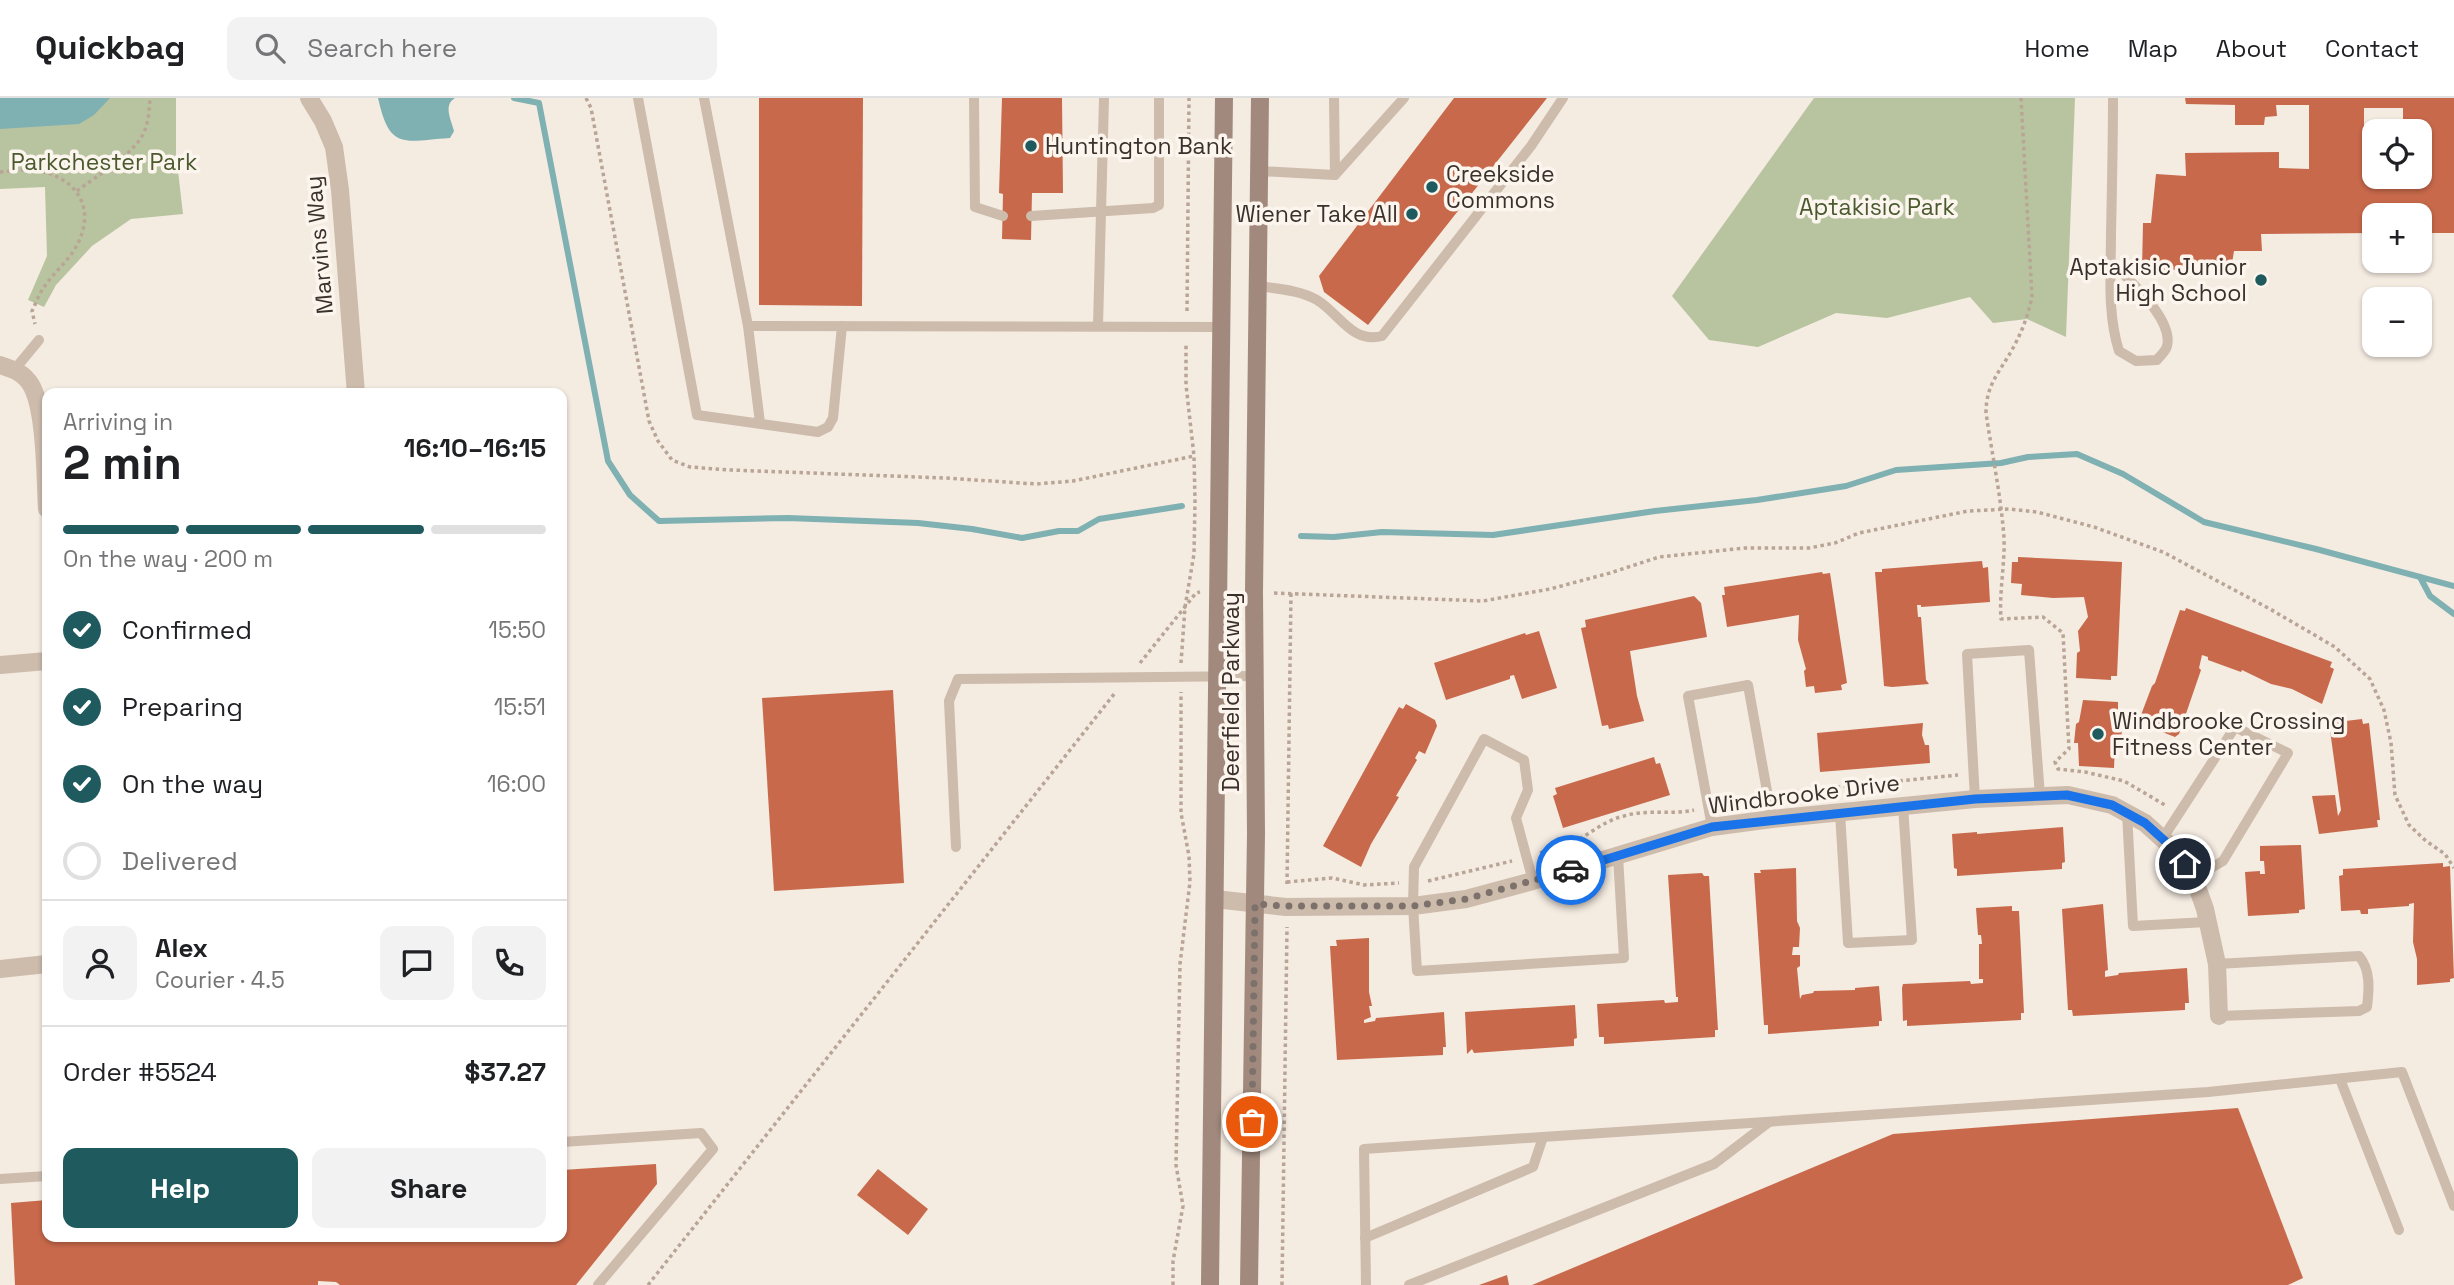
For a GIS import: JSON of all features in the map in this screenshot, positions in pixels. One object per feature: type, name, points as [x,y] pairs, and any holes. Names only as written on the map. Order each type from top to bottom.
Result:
[{"type":"main road","name":"Deerfield Parkway","points":[[1210,1285],[1224,98]]},
{"type":"main road","name":"Deerfield Parkway","points":[[1249,1285],[1255,904],[1260,98]]},
{"type":"street","name":"Marvins Way","points":[[309,98],[334,147],[340,190],[356,388]]},
{"type":"street","points":[[8,367],[31,386],[39,412],[42,448]]},
{"type":"street","points":[[0,664],[42,661]]},
{"type":"street","name":"Windbrooke Drive","points":[[1215,899],[1286,906],[1413,906],[1466,899],[1712,827],[1975,799],[2067,795],[2112,805],[2158,834],[2176,851],[2194,878],[2205,909],[2217,964],[2219,1016]]},
{"type":"street","points":[[0,969],[42,965]]},
{"type":"lane","points":[[638,98],[697,415],[818,432],[828,427],[833,418],[842,327]]},
{"type":"lane","points":[[704,98],[748,327],[760,423]]},
{"type":"lane","points":[[974,98],[975,207],[1003,216]]},
{"type":"lane","points":[[1098,326],[1104,98]]},
{"type":"lane","points":[[1031,216],[1153,208],[1159,205],[1158,98]]},
{"type":"lane","points":[[1334,98],[1335,175]]},
{"type":"lane","points":[[1335,175],[1404,98]]},
{"type":"lane","points":[[1258,286],[1296,292],[1318,301],[1355,333],[1371,339],[1382,336],[1531,146],[1563,98]]},
{"type":"lane","points":[[2111,261],[2156,310],[2167,333],[2167,348],[2157,359],[2136,361],[2119,351],[2113,331],[2111,261],[2113,98]]},
{"type":"lane","points":[[1260,171],[1335,175]]},
{"type":"lane","points":[[748,327],[1221,327]]},
{"type":"lane","points":[[8,367],[39,340]]},
{"type":"lane","points":[[1975,799],[1968,654],[2029,650],[2040,796]]},
{"type":"lane","points":[[956,846],[948,701],[958,679],[1255,676]]},
{"type":"lane","points":[[1712,827],[1688,696],[1748,685],[1772,819]]},
{"type":"lane","points":[[2158,834],[2235,726],[2288,753],[2223,861],[2194,878]]},
{"type":"lane","points":[[1533,881],[1517,818],[1528,790],[1524,760],[1484,739],[1414,867],[1413,906],[1417,971],[1624,958],[1618,856]]},
{"type":"lane","points":[[1840,813],[1848,943],[1912,940],[1903,806]]},
{"type":"lane","points":[[2127,813],[2133,926],[2207,922]]},
{"type":"lane","points":[[2217,964],[2359,956],[2366,964],[2369,992],[2367,1007],[2359,1011],[2219,1016]]},
{"type":"lane","points":[[1366,1285],[1364,1149],[2208,1093],[2402,1072],[2454,1206]]},
{"type":"lane","points":[[2340,1079],[2399,1230]]},
{"type":"lane","points":[[1409,1285],[1714,1164],[1769,1122]]},
{"type":"lane","points":[[567,1142],[701,1133],[713,1149],[598,1285]]},
{"type":"lane","points":[[1365,1238],[1534,1167],[1543,1137]]},
{"type":"lane","points":[[0,1179],[42,1176]]},
{"type":"path","points":[[77,191],[133,148],[142,136],[149,118],[150,98]]},
{"type":"path","points":[[586,98],[591,108],[649,421],[658,441],[672,460],[690,467],[717,469],[1036,484],[1073,481],[1194,456]]},
{"type":"path","points":[[2021,98],[2032,297],[2022,330],[1986,397],[1988,430],[2004,536],[2001,619],[2043,617],[2063,633],[2069,749],[2055,762],[2058,769],[2123,781],[2166,805],[2158,834]]},
{"type":"path","points":[[0,172],[32,170],[57,177],[77,191],[85,214],[84,227],[77,245],[44,287],[32,311],[39,340]]},
{"type":"path","points":[[1271,593],[1455,601],[1503,598],[1610,573],[1659,556],[1745,548],[1809,548],[1835,543],[1859,533],[1968,511],[2000,509],[2038,512],[2163,552],[2270,608],[2334,647],[2370,679],[2384,710],[2391,743],[2395,794],[2409,825],[2445,855],[2454,868]]},
{"type":"path","points":[[648,1285],[1129,676],[1196,593],[1205,591]]},
{"type":"path","points":[[1282,1285],[1291,593]]},
{"type":"path","points":[[1287,882],[1332,878],[1364,885],[1430,881],[1568,844],[1599,825],[1625,816],[1648,812],[1681,813],[1768,795],[1974,774]]},
{"type":"green space","name":"Parkchester Park","points":[[0,98],[176,98],[176,154],[183,214],[131,219],[92,246],[56,285],[44,307],[28,300],[47,256],[45,187],[0,189]]},
{"type":"green space","name":"Aptakisic Park","points":[[1814,98],[2075,98],[2066,337],[2027,319],[1993,323],[1970,297],[1887,318],[1836,313],[1758,347],[1709,340],[1672,296]]},
{"type":"water","points":[[0,98],[110,98],[94,115],[79,124],[0,129]]},
{"type":"water","points":[[378,98],[455,98],[449,104],[454,131],[450,138],[410,141],[401,139],[388,127]]},
{"type":"building","points":[[759,98],[863,98],[862,306],[759,305]]},
{"type":"building","name":"Huntington Bank","points":[[1002,98],[1062,98],[1063,193],[1032,193],[1031,240],[1002,239],[1003,194],[999,193]]},
{"type":"building","name":"Creekside Commons","points":[[1454,98],[1547,98],[1368,325],[1324,292],[1319,276]]},
{"type":"building","points":[[2185,98],[2454,98],[2454,233],[2432,233],[2432,203],[2362,203],[2362,233],[2261,234],[2262,251],[2234,251],[2231,270],[2142,270],[2143,223],[2151,223],[2156,174],[2186,176],[2185,153],[2279,152],[2279,168],[2309,169],[2309,105],[2276,105],[2277,116],[2265,117],[2264,125],[2235,125],[2235,105],[2186,104]]},
{"type":"building","points":[[2018,557],[2122,562],[2117,676],[2111,676],[2111,680],[2076,678],[2077,653],[2080,651],[2078,631],[2088,617],[2084,597],[2021,595],[2022,584],[2011,583],[2012,562],[2018,562]]},
{"type":"building","points":[[1982,561],[1983,568],[1988,567],[1990,602],[1921,607],[1917,605],[1918,617],[1921,617],[1926,680],[1929,684],[1884,686],[1875,572],[1882,572],[1882,569]]},
{"type":"building","points":[[1830,573],[1847,683],[1841,685],[1842,690],[1815,693],[1814,686],[1806,687],[1806,669],[1798,640],[1799,615],[1727,627],[1722,595],[1725,595],[1724,587]]},
{"type":"building","points":[[1694,596],[1701,603],[1707,637],[1630,651],[1644,721],[1609,729],[1608,725],[1602,726],[1581,628],[1586,627],[1585,620]]},
{"type":"building","points":[[2186,608],[2332,662],[2330,667],[2334,669],[2322,704],[2292,689],[2271,684],[2242,670],[2241,672],[2208,660],[2208,657],[2202,655],[2199,668],[2201,670],[2179,734],[2175,737],[2147,726],[2147,718],[2141,715],[2180,610],[2185,611]]},
{"type":"building","points":[[1539,631],[1557,688],[1522,699],[1514,675],[1510,676],[1510,679],[1446,700],[1434,663],[1525,633],[1526,635]]},
{"type":"building","points":[[893,690],[904,883],[774,891],[762,698]]},
{"type":"building","name":"Windbrooke Crossing Fitness Center","points":[[2083,700],[2118,702],[2118,725],[2122,725],[2121,746],[2115,746],[2114,768],[2079,766],[2078,743],[2074,743]]},
{"type":"building","points":[[1406,704],[1435,720],[1437,726],[1425,754],[1419,751],[1415,758],[1417,760],[1396,796],[1399,797],[1371,844],[1361,867],[1323,846],[1399,707],[1403,709]]},
{"type":"building","points":[[2362,719],[2363,724],[2369,723],[2380,820],[2377,820],[2378,827],[2319,834],[2312,796],[2335,795],[2338,816],[2341,810],[2329,723]]},
{"type":"building","points":[[1923,723],[1922,735],[1925,745],[1929,745],[1930,763],[1820,772],[1817,733]]},
{"type":"building","points":[[1654,757],[1656,764],[1660,763],[1670,795],[1563,828],[1553,796],[1557,794],[1555,788]]},
{"type":"building","points":[[2063,827],[2065,862],[2062,863],[2062,869],[1957,876],[1952,834]]},
{"type":"building","points":[[2301,845],[2305,909],[2299,910],[2299,913],[2248,916],[2245,872],[2260,871],[2260,874],[2265,874],[2264,861],[2260,861],[2260,846]]},
{"type":"building","points":[[2443,863],[2443,867],[2450,866],[2454,978],[2450,979],[2450,982],[2417,985],[2417,959],[2413,942],[2414,903],[2409,906],[2368,909],[2368,914],[2361,914],[2360,910],[2341,911],[2339,876],[2343,875],[2343,869]]},
{"type":"building","points":[[1796,868],[1797,921],[1800,928],[1799,947],[1793,947],[1792,955],[1800,955],[1800,966],[1797,968],[1800,999],[1802,995],[1814,991],[1855,990],[1879,986],[1882,1021],[1879,1021],[1879,1026],[1768,1034],[1768,1025],[1764,1025],[1754,873],[1761,873],[1760,870]]},
{"type":"building","points":[[1702,873],[1709,876],[1718,1030],[1715,1030],[1715,1037],[1604,1044],[1604,1037],[1599,1037],[1597,1004],[1664,1000],[1665,1003],[1678,1002],[1668,875]]},
{"type":"building","points":[[2103,904],[2108,970],[2105,971],[2105,977],[2119,973],[2187,968],[2189,1003],[2185,1003],[2185,1010],[2073,1016],[2072,1010],[2068,1010],[2062,909]]},
{"type":"building","points":[[2012,906],[2012,911],[2019,911],[2024,1013],[2021,1013],[2021,1020],[1907,1026],[1907,1020],[1903,1021],[1903,984],[1970,981],[1971,984],[1983,983],[1983,979],[1979,979],[1979,944],[1982,944],[1981,935],[1978,935],[1976,908]]},
{"type":"building","points":[[1369,938],[1369,992],[1372,1006],[1369,1006],[1371,1017],[1364,1020],[1364,1023],[1375,1021],[1376,1018],[1444,1012],[1446,1047],[1443,1047],[1443,1055],[1337,1060],[1330,946],[1337,946],[1336,940]]},
{"type":"building","points":[[1575,1005],[1577,1038],[1574,1039],[1574,1046],[1474,1053],[1472,1049],[1467,1054],[1465,1012]]},
{"type":"building","points":[[2238,1108],[2303,1278],[2288,1285],[1532,1285],[1893,1134]]},
{"type":"building","points":[[656,1164],[657,1184],[576,1285],[340,1285],[336,1282],[318,1281],[318,1285],[15,1285],[11,1203],[42,1200],[42,1242],[567,1242],[567,1170]]},
{"type":"building","points":[[878,1169],[928,1209],[908,1235],[857,1195]]},
{"type":"building","points":[[1507,1275],[1509,1285],[1479,1285]]},
{"type":"waterway","points":[[514,98],[539,103],[608,461],[630,495],[659,521],[788,518],[918,523],[1022,538],[1059,531],[1078,531],[1099,519],[1182,506]]},
{"type":"waterway","points":[[1301,536],[1334,537],[1382,532],[1493,535],[1846,486],[1896,470],[2001,463],[2028,457],[2077,454],[2123,474],[2204,522],[2454,586]]},
{"type":"waterway","points":[[2420,577],[2430,596],[2454,614]]},
{"type":"way so far","points":[[1252,1122],[1255,904],[1413,906],[1466,899],[1571,870]]},
{"type":"place","name":"Huntington Bank","points":[[1031,146]]},
{"type":"place","name":"Creekside Commons","points":[[1432,187]]},
{"type":"place","name":"Wiener Take All","points":[[1412,214]]},
{"type":"place","name":"Aptakisic Junior High School","points":[[2261,280]]},
{"type":"place","name":"Windbrooke Crossing Fitness Center","points":[[2098,734]]},
{"type":"route","points":[[1571,870],[1712,827],[1975,799],[2067,795],[2112,805],[2145,823],[2176,851],[2185,864]]}]
